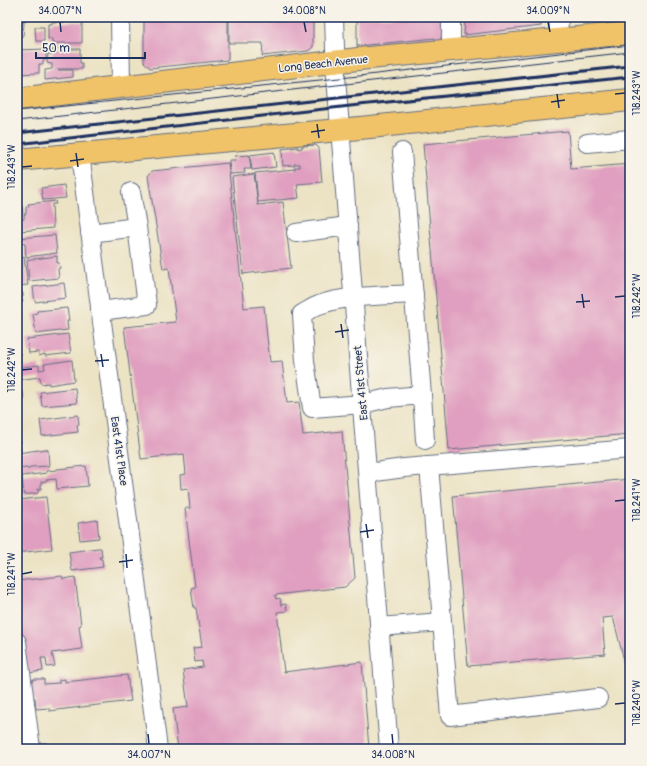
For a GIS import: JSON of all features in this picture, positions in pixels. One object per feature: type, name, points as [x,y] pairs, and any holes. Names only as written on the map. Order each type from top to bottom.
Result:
[{"type":"main road","name":"Long Beach Avenue","points":[[17,99],[335,62],[630,33]]},
{"type":"main road","points":[[17,160],[630,100]]},
{"type":"street","points":[[120,17],[121,87]]},
{"type":"street","name":"East 41st Street","points":[[334,17],[335,62],[389,749]]},
{"type":"street","points":[[451,17],[451,51]]},
{"type":"street","points":[[558,41],[559,17]]},
{"type":"street","points":[[586,143],[630,139]]},
{"type":"street","points":[[402,152],[425,440]]},
{"type":"street","name":"East 41st Place","points":[[80,154],[158,749]]},
{"type":"street","points":[[100,311],[146,305],[137,227],[131,192]]},
{"type":"street","points":[[296,233],[348,226]]},
{"type":"street","points":[[90,233],[137,227]]},
{"type":"street","points":[[414,294],[354,298],[318,305],[302,314],[305,361],[312,408],[363,404],[388,398],[422,395]]},
{"type":"street","points":[[368,473],[429,466],[630,449]]},
{"type":"street","points":[[429,466],[450,716],[598,698]]},
{"type":"street","points":[[379,628],[442,622]]},
{"type":"street","points":[[17,642],[31,749]]},
{"type":"building","points":[[17,17],[27,17],[27,21],[17,21]]},
{"type":"building","points":[[144,17],[228,17],[228,60],[150,68],[144,62]]},
{"type":"building","points":[[229,17],[313,17],[313,47],[308,51],[262,56],[263,43],[229,43]]},
{"type":"building","points":[[357,17],[445,17],[445,37],[441,37],[441,41],[435,42],[435,38],[357,46]]},
{"type":"building","points":[[465,17],[542,17],[541,26],[464,35]]},
{"type":"building","points":[[17,22],[24,22],[23,36],[17,36]]},
{"type":"building","points":[[52,22],[82,22],[82,43],[52,43],[52,39],[48,39],[48,24],[52,24]]},
{"type":"building","points":[[35,27],[44,27],[44,41],[36,41]]},
{"type":"building","points":[[46,49],[46,60],[43,60],[43,64],[39,64],[39,73],[17,74],[17,50]]},
{"type":"building","points":[[53,49],[80,49],[80,63],[82,63],[82,69],[58,69],[73,70],[73,77],[45,80],[45,70],[52,69],[52,64],[47,63],[48,54],[52,54]]},
{"type":"building","points":[[568,131],[571,169],[630,164],[630,434],[449,450],[423,144]]},
{"type":"building","points":[[316,145],[319,148],[322,182],[297,184],[299,198],[258,202],[255,173],[295,169],[295,167],[300,167],[300,164],[294,164],[295,166],[283,166],[282,149],[298,147],[298,149],[302,148],[302,146]]},
{"type":"building","points":[[274,152],[276,167],[252,170],[250,155]]},
{"type":"building","points":[[249,155],[251,169],[244,169],[245,173],[230,174],[229,160],[236,160],[235,156]]},
{"type":"building","points":[[228,163],[244,308],[264,306],[270,362],[282,361],[287,403],[299,402],[303,435],[342,431],[355,578],[345,587],[275,595],[276,599],[280,598],[281,605],[286,604],[287,611],[277,612],[284,672],[362,662],[369,749],[178,749],[173,709],[188,707],[183,670],[203,667],[202,661],[195,662],[193,648],[202,647],[196,608],[194,608],[191,588],[195,587],[185,508],[190,508],[188,488],[181,489],[180,475],[186,474],[184,454],[141,459],[124,327],[176,322],[169,268],[163,269],[148,176],[152,171]]},
{"type":"building","points":[[254,174],[258,205],[283,202],[291,268],[243,274],[232,177]]},
{"type":"building","points":[[64,185],[66,198],[43,200],[41,188]]},
{"type":"building","points":[[55,201],[56,204],[52,204],[53,228],[20,231],[19,220],[24,219],[26,207],[29,206],[28,204]]},
{"type":"building","points":[[17,206],[22,206],[23,213],[18,213]]},
{"type":"building","points":[[55,235],[57,253],[26,257],[25,244],[22,243],[20,244],[21,253],[17,254],[17,238]]},
{"type":"building","points":[[57,256],[57,263],[59,263],[60,268],[58,269],[59,278],[29,281],[27,260]]},
{"type":"building","points":[[24,257],[28,285],[17,286],[17,258]]},
{"type":"building","points":[[64,283],[66,298],[35,302],[33,287]]},
{"type":"building","points":[[21,288],[23,297],[21,297],[23,302],[17,303],[17,289]]},
{"type":"building","points":[[67,308],[69,321],[67,321],[68,330],[36,334],[33,314],[37,313],[37,311]]},
{"type":"building","points":[[68,334],[71,353],[45,356],[45,354],[39,356],[39,352],[29,353],[27,339]]},
{"type":"building","points":[[20,353],[21,364],[17,364],[17,354]]},
{"type":"building","points":[[72,360],[74,381],[49,385],[49,383],[41,384],[40,377],[17,380],[17,368],[39,365],[39,370],[45,369],[44,364]]},
{"type":"building","points":[[75,388],[77,403],[42,406],[40,392]]},
{"type":"building","points":[[23,392],[24,400],[17,401],[17,393]]},
{"type":"building","points":[[78,415],[78,432],[42,436],[40,420]]},
{"type":"building","points":[[17,439],[20,439],[21,443],[17,444]]},
{"type":"building","points":[[20,446],[21,451],[17,452],[17,447]]},
{"type":"building","points":[[48,450],[49,466],[30,467],[30,469],[17,469],[17,453]]},
{"type":"building","points":[[86,466],[88,486],[57,489],[56,479],[46,480],[41,482],[41,489],[38,489],[38,493],[24,495],[22,476],[47,473],[46,471],[57,469]]},
{"type":"building","points":[[630,479],[630,684],[613,617],[602,618],[605,654],[468,666],[453,496]]},
{"type":"building","points":[[46,497],[52,549],[17,553],[17,500]]},
{"type":"building","points":[[97,520],[99,538],[80,540],[78,523]]},
{"type":"building","points":[[101,548],[102,557],[99,557],[102,559],[103,567],[72,571],[69,552]]},
{"type":"building","points":[[62,576],[63,579],[75,577],[81,625],[79,626],[82,649],[52,653],[55,666],[47,667],[46,658],[41,658],[43,671],[28,673],[17,598],[17,581]]},
{"type":"building","points":[[127,675],[131,701],[49,711],[49,708],[36,709],[35,698],[30,698],[27,681],[33,681],[33,679],[44,679],[44,684],[59,683],[59,680],[65,679],[65,682]]},
{"type":"building","points":[[17,686],[24,749],[17,749]]},
{"type":"building","points":[[36,743],[46,743],[46,749],[36,749]]},
{"type":"tram line","points":[[17,111],[359,76],[630,45]]},
{"type":"tram line","points":[[17,121],[630,52]]},
{"type":"railway","points":[[17,133],[630,66]]},
{"type":"railway","points":[[17,144],[359,105],[630,77]]}]
